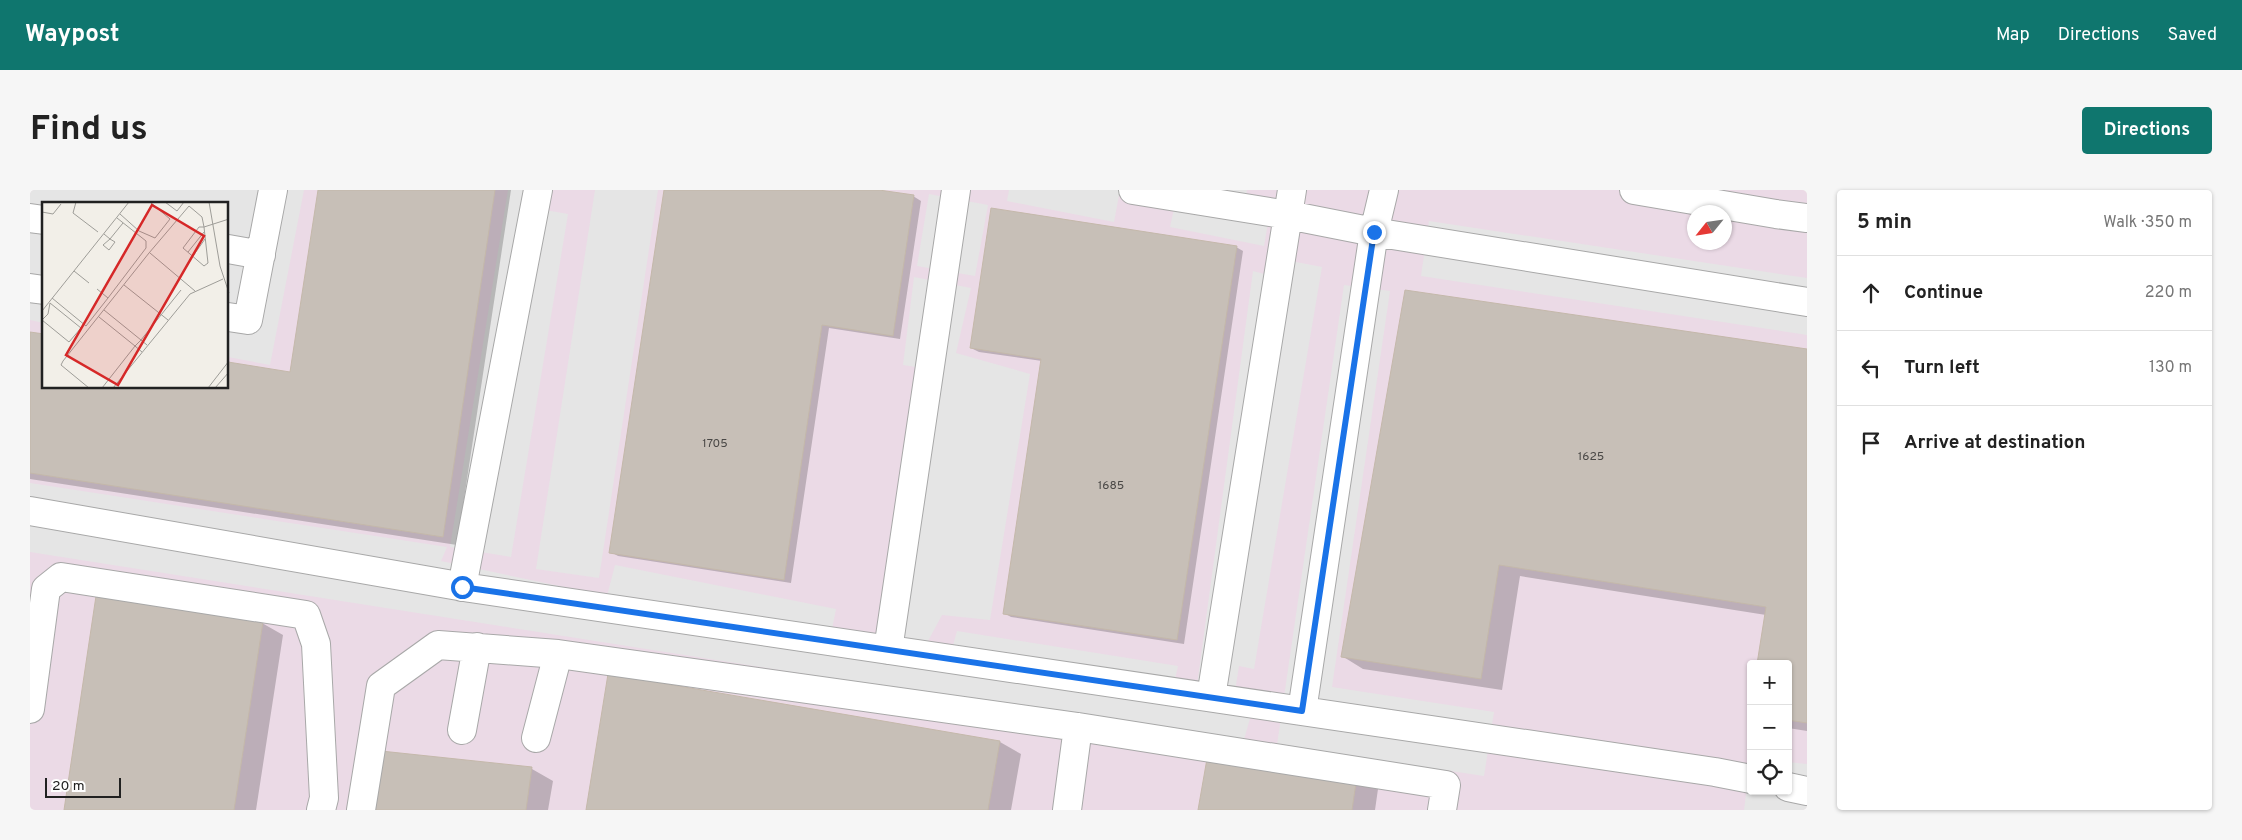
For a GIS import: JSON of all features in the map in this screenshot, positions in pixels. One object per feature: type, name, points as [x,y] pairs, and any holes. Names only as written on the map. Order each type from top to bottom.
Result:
[{"type":"street","points":[[229,317],[248,320],[273,190]]},
{"type":"street","points":[[462,587],[538,190]]},
{"type":"street","points":[[888,650],[956,190]]},
{"type":"street","points":[[1133,190],[1290,203],[1374,232],[1807,302]]},
{"type":"street","points":[[1302,711],[1374,232],[1384,190]]},
{"type":"street","points":[[1634,190],[1807,218]]},
{"type":"street","points":[[1211,698],[1290,203]]},
{"type":"street","points":[[229,249],[261,255]]},
{"type":"street","points":[[30,511],[462,587],[1747,778]]},
{"type":"street","points":[[30,709],[46,589],[60,577],[306,615],[316,644],[324,798],[321,810]]},
{"type":"street","points":[[361,810],[381,686],[438,645],[558,654],[1078,727],[1446,785],[1442,810]]},
{"type":"street","points":[[462,730],[477,647]]},
{"type":"street","points":[[536,738],[558,654]]},
{"type":"street","points":[[1067,810],[1078,727]]},
{"type":"street","points":[[1792,788],[1807,791]]},
{"type":"shaded area","points":[[30,190],[1807,190],[1807,810],[30,810]]},
{"type":"shaded area","points":[[30,190],[304,190],[270,365],[229,357],[229,202],[42,202],[42,323],[30,320]]},
{"type":"shaded area","points":[[508,190],[548,190],[545,210],[568,214],[511,557],[450,547]]},
{"type":"shaded area","points":[[595,190],[658,190],[599,578],[536,569]]},
{"type":"shaded area","points":[[1009,190],[1120,190],[1114,222],[1007,201]]},
{"type":"shaded area","points":[[1178,190],[1247,190],[1243,212],[1269,217],[1264,246],[1170,227]]},
{"type":"shaded area","points":[[929,194],[988,205],[975,276],[917,266]]},
{"type":"shaded area","points":[[1429,221],[1807,278],[1807,335],[1421,276]]},
{"type":"shaded area","points":[[1275,258],[1322,267],[1254,669],[1239,666],[1235,691],[1255,701],[1243,743],[30,552],[30,483],[447,547],[441,561],[607,596],[615,565],[836,609],[832,629],[877,637],[922,368],[903,365],[914,277],[971,288],[956,353],[1030,374],[990,620],[942,615],[928,641],[952,649],[957,631],[1178,666],[1173,687],[1196,693],[1253,271],[1272,276]]},
{"type":"shaded area","points":[[1344,285],[1390,291],[1332,687],[1494,712],[1484,776],[1277,745]]},
{"type":"shaded area","points":[[1792,762],[1807,764],[1807,810],[1744,810],[1747,787],[1747,795],[1792,795]]},
{"type":"building","points":[[318,190],[495,190],[443,537],[30,473],[30,332],[42,334],[42,389],[229,389],[229,362],[290,372]]},
{"type":"building","points":[[664,190],[879,190],[914,195],[893,336],[822,325],[784,580],[609,553]]},
{"type":"building","points":[[991,208],[1237,246],[1177,640],[1003,614],[1041,359],[970,348]]},
{"type":"building","points":[[1405,290],[1807,349],[1807,723],[1792,721],[1792,660],[1758,660],[1766,607],[1499,565],[1481,679],[1341,657]]},
{"type":"building","points":[[96,596],[263,622],[234,810],[64,810]]},
{"type":"building","points":[[608,674],[1000,741],[988,810],[586,810]]},
{"type":"building","points":[[381,751],[532,767],[526,810],[369,810]]},
{"type":"building","points":[[1208,753],[1357,776],[1352,810],[1198,810]]},
{"type":"route","points":[[462,587],[1302,711],[1374,232]]}]
